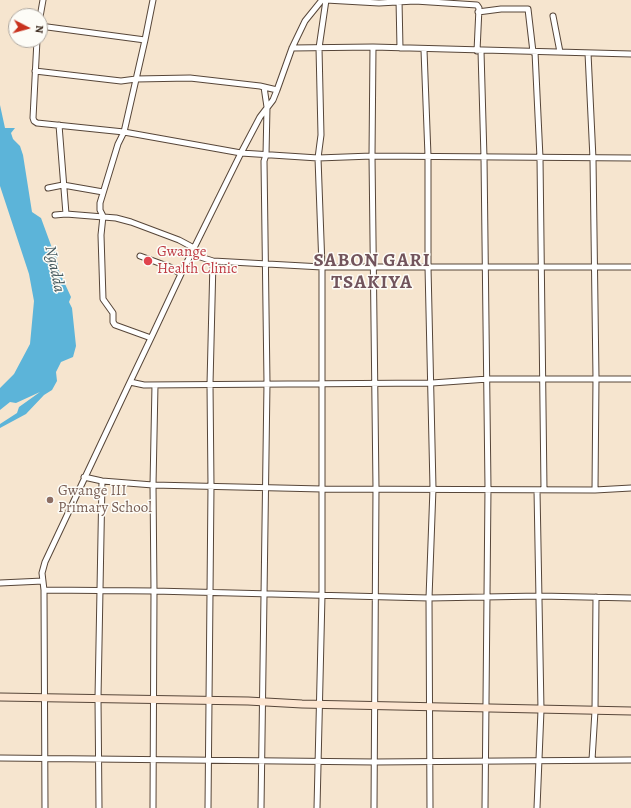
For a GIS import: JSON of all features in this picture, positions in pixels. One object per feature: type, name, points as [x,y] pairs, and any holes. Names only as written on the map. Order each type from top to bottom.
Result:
[{"type":"main road","points":[[0,697],[210,700],[541,710],[631,711]]},
{"type":"street","points":[[151,338],[115,325],[113,322],[113,313],[105,302],[101,236],[103,216],[100,210],[103,192],[118,144],[124,132],[146,40],[152,0]]},
{"type":"street","points":[[45,808],[43,697],[44,590],[42,572],[45,562],[181,274],[241,153],[260,117],[277,90],[292,48],[305,21],[322,0]]},
{"type":"street","points":[[317,808],[322,595],[322,266],[318,158],[320,135],[319,48],[326,0],[379,3],[399,0],[455,2],[477,5],[479,8],[479,51],[484,158],[488,379],[485,708],[486,808]]},
{"type":"street","points":[[399,0],[400,48]]},
{"type":"street","points":[[478,12],[501,9],[528,9],[534,52],[540,158],[540,267],[544,489]]},
{"type":"street","points":[[553,16],[560,52]]},
{"type":"street","points":[[48,27],[146,40]]},
{"type":"street","points":[[292,48],[373,47],[424,50],[631,54]]},
{"type":"street","points":[[373,47],[372,156],[375,267],[376,488],[374,808]]},
{"type":"street","points":[[36,48],[34,121],[124,132],[241,153],[266,155],[318,158],[372,156],[593,159],[631,158]]},
{"type":"street","points":[[424,50],[428,156],[428,267],[432,383],[433,488],[429,598],[431,706],[430,808]]},
{"type":"street","points":[[588,52],[593,159],[596,378],[595,490]]},
{"type":"street","points":[[35,71],[121,81],[136,79],[190,78],[277,90]]},
{"type":"street","points":[[260,808],[262,761],[263,594],[267,383],[264,161],[266,155],[267,108],[264,87]]},
{"type":"street","points":[[59,125],[66,214]]},
{"type":"street","points":[[48,188],[63,185],[103,192]]},
{"type":"street","points":[[55,215],[66,214],[93,217],[103,216],[131,222],[184,242],[194,248]]},
{"type":"street","points":[[191,254],[213,261],[322,266],[485,268],[631,267]]},
{"type":"street","points":[[140,256],[181,274]]},
{"type":"street","points":[[208,808],[210,700],[210,384],[213,261]]},
{"type":"street","points":[[130,382],[144,385],[155,385],[432,383],[488,379],[631,379]]},
{"type":"street","points":[[153,808],[153,485],[155,385]]},
{"type":"street","points":[[84,477],[102,481],[153,485],[322,489],[488,488],[595,490],[631,488]]},
{"type":"street","points":[[99,808],[98,698],[102,591],[102,481]]},
{"type":"street","points":[[537,490],[541,710],[538,762],[538,808]]},
{"type":"street","points":[[0,583],[43,581]]},
{"type":"street","points":[[44,590],[210,592],[429,598],[540,596],[631,598]]},
{"type":"street","points":[[592,760],[595,711],[596,597]]},
{"type":"street","points":[[0,758],[375,762],[538,762],[631,760]]},
{"type":"water","name":"Ngadda","points":[[0,105],[5,128],[15,128],[11,133],[13,139],[20,146],[23,155],[32,212],[41,218],[52,248],[55,250],[59,271],[71,297],[69,302],[72,308],[76,346],[73,357],[61,362],[56,372],[57,381],[52,390],[44,395],[26,414],[0,428],[0,424],[17,413],[19,407],[40,392],[16,403],[10,402],[0,410],[0,388],[14,374],[30,344],[34,301],[29,274],[0,186]]},
{"type":"place","name":"Gwange Health Clinic","points":[[148,261]]},
{"type":"place","name":"Gwange III Primary School","points":[[50,500]]},
{"type":"district","name":"SABON GARI TSAKIYA","points":[[372,272]]}]
